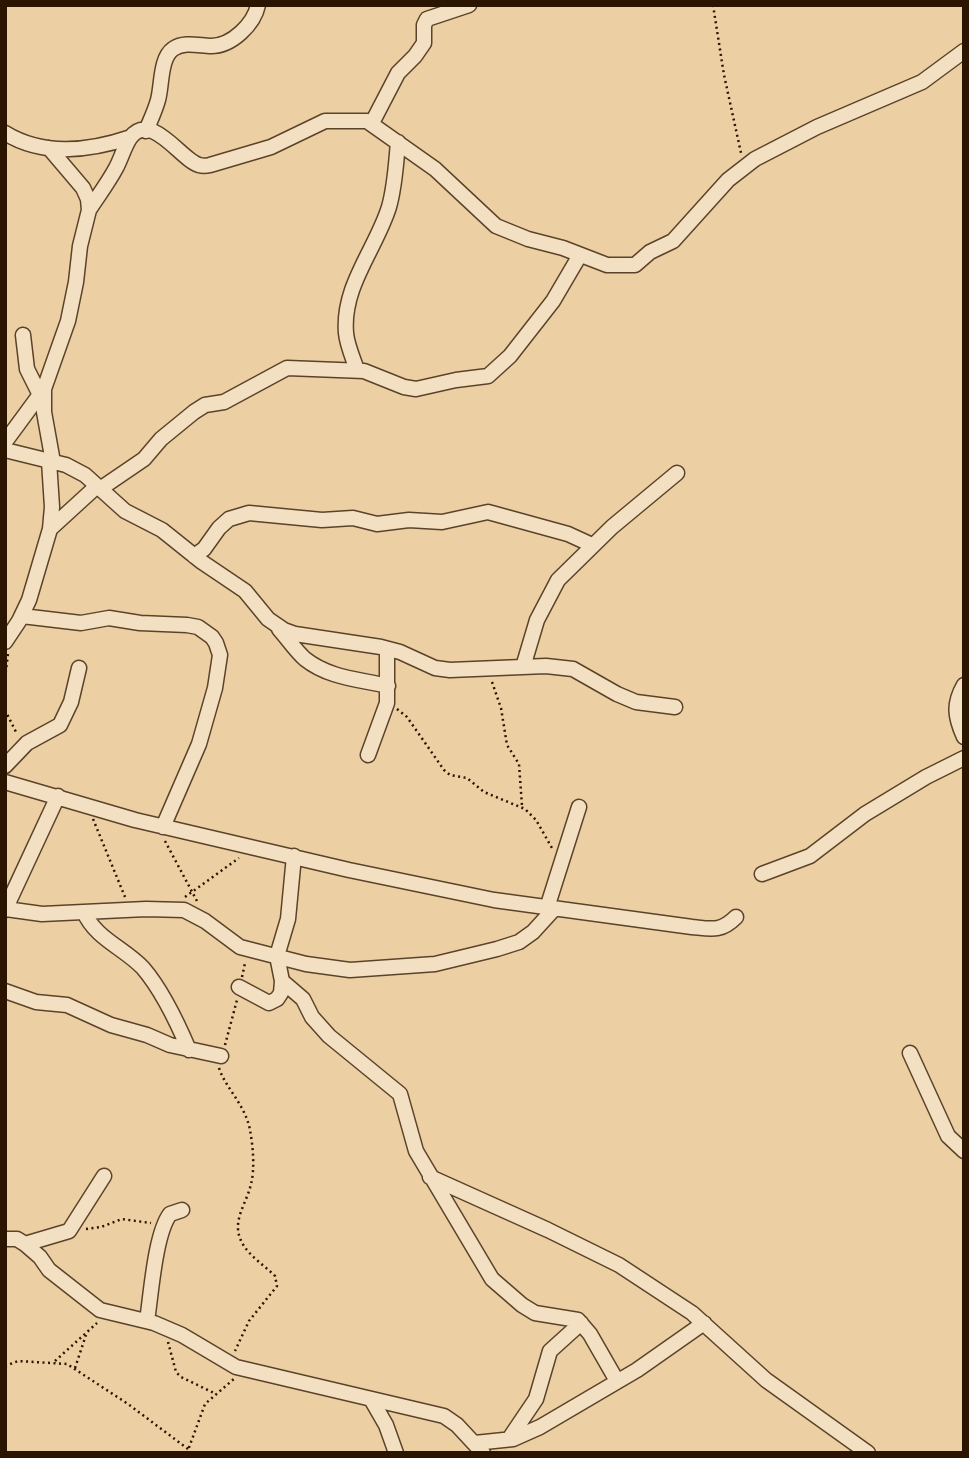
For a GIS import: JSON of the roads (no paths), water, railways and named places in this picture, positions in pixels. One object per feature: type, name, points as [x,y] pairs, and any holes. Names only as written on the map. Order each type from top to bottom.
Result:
[{"type":"street","points":[[146,131],[158,99],[167,55],[173,49],[191,44],[222,44],[249,25],[258,5]]},
{"type":"street","points":[[372,123],[398,73],[424,43],[424,25],[427,19],[469,5]]},
{"type":"street","points":[[5,133],[26,143],[80,150],[101,147],[146,131],[164,136],[190,160],[201,166],[254,154],[325,121],[354,120],[372,123],[456,187],[496,226],[506,232],[563,248],[607,265],[622,266],[639,264],[650,251],[673,241],[728,180],[755,159],[817,127],[922,82],[964,51]]},
{"type":"street","points":[[89,209],[111,177],[131,137]]},
{"type":"street","points":[[357,370],[346,336],[349,301],[357,275],[389,206],[396,172],[398,142]]},
{"type":"street","points":[[5,442],[42,392],[68,321],[89,209],[83,188],[49,148]]},
{"type":"street","points":[[50,529],[99,487],[144,459],[182,420],[205,405],[224,402],[287,368],[357,370],[416,389],[488,376],[505,362],[553,301],[580,255]]},
{"type":"street","points":[[7,640],[22,616],[50,529],[52,508],[51,462],[42,392],[27,369],[23,335]]},
{"type":"street","points":[[5,450],[66,465],[85,475],[125,511],[162,530],[245,591],[303,657],[320,669],[334,676],[388,686]]},
{"type":"street","points":[[523,667],[537,620],[558,580],[592,545],[677,473]]},
{"type":"street","points":[[194,556],[204,550],[219,528],[229,519],[249,513],[322,520],[345,518],[382,524],[409,520],[442,522],[488,512],[568,534],[592,545]]},
{"type":"street","points":[[22,616],[81,623],[108,618],[140,624],[187,625],[198,627],[216,643],[220,655],[215,688],[199,744],[160,826]]},
{"type":"street","points":[[275,625],[295,634],[387,649],[414,657],[435,668],[464,671],[523,667],[573,669],[636,702],[675,708]]},
{"type":"street","points":[[368,755],[387,703],[387,649]]},
{"type":"street","points":[[5,766],[23,746],[50,732],[64,719],[79,668]]},
{"type":"street","points":[[964,685],[955,704],[956,719],[964,737]]},
{"type":"street","points":[[762,873],[810,856],[865,814],[926,777],[964,758]]},
{"type":"street","points":[[5,782],[160,826],[422,886],[551,908],[705,928],[727,926],[736,918]]},
{"type":"street","points":[[58,796],[5,909],[42,914],[184,910],[196,915],[232,942],[248,949],[306,964],[350,970],[435,964],[519,942],[533,932],[551,908],[560,863],[579,807]]},
{"type":"street","points":[[239,987],[269,1003],[277,999],[282,981],[277,956],[288,919],[294,856]]},
{"type":"street","points":[[84,912],[92,928],[130,956],[147,974],[189,1050]]},
{"type":"street","points":[[282,981],[303,999],[312,1017],[329,1036],[400,1094],[416,1151],[492,1279],[528,1309],[581,1323],[617,1381]]},
{"type":"street","points":[[5,991],[36,1003],[67,1004],[111,1026],[189,1050],[221,1056]]},
{"type":"street","points":[[910,1053],[948,1136],[964,1151]]},
{"type":"street","points":[[26,1244],[60,1235],[73,1226],[104,1176]]},
{"type":"street","points":[[430,1177],[619,1265],[692,1313],[766,1380],[868,1453]]},
{"type":"street","points":[[147,1321],[156,1257],[164,1226],[170,1214],[182,1210]]},
{"type":"street","points":[[5,1239],[17,1239],[26,1244],[49,1270],[71,1289],[105,1312],[147,1321],[182,1335],[237,1367],[444,1416],[457,1425],[479,1448],[506,1444],[540,1427],[617,1381],[704,1323]]},
{"type":"street","points":[[506,1444],[536,1399],[550,1351],[581,1323]]},
{"type":"street","points":[[371,1399],[386,1425],[396,1453]]}]
